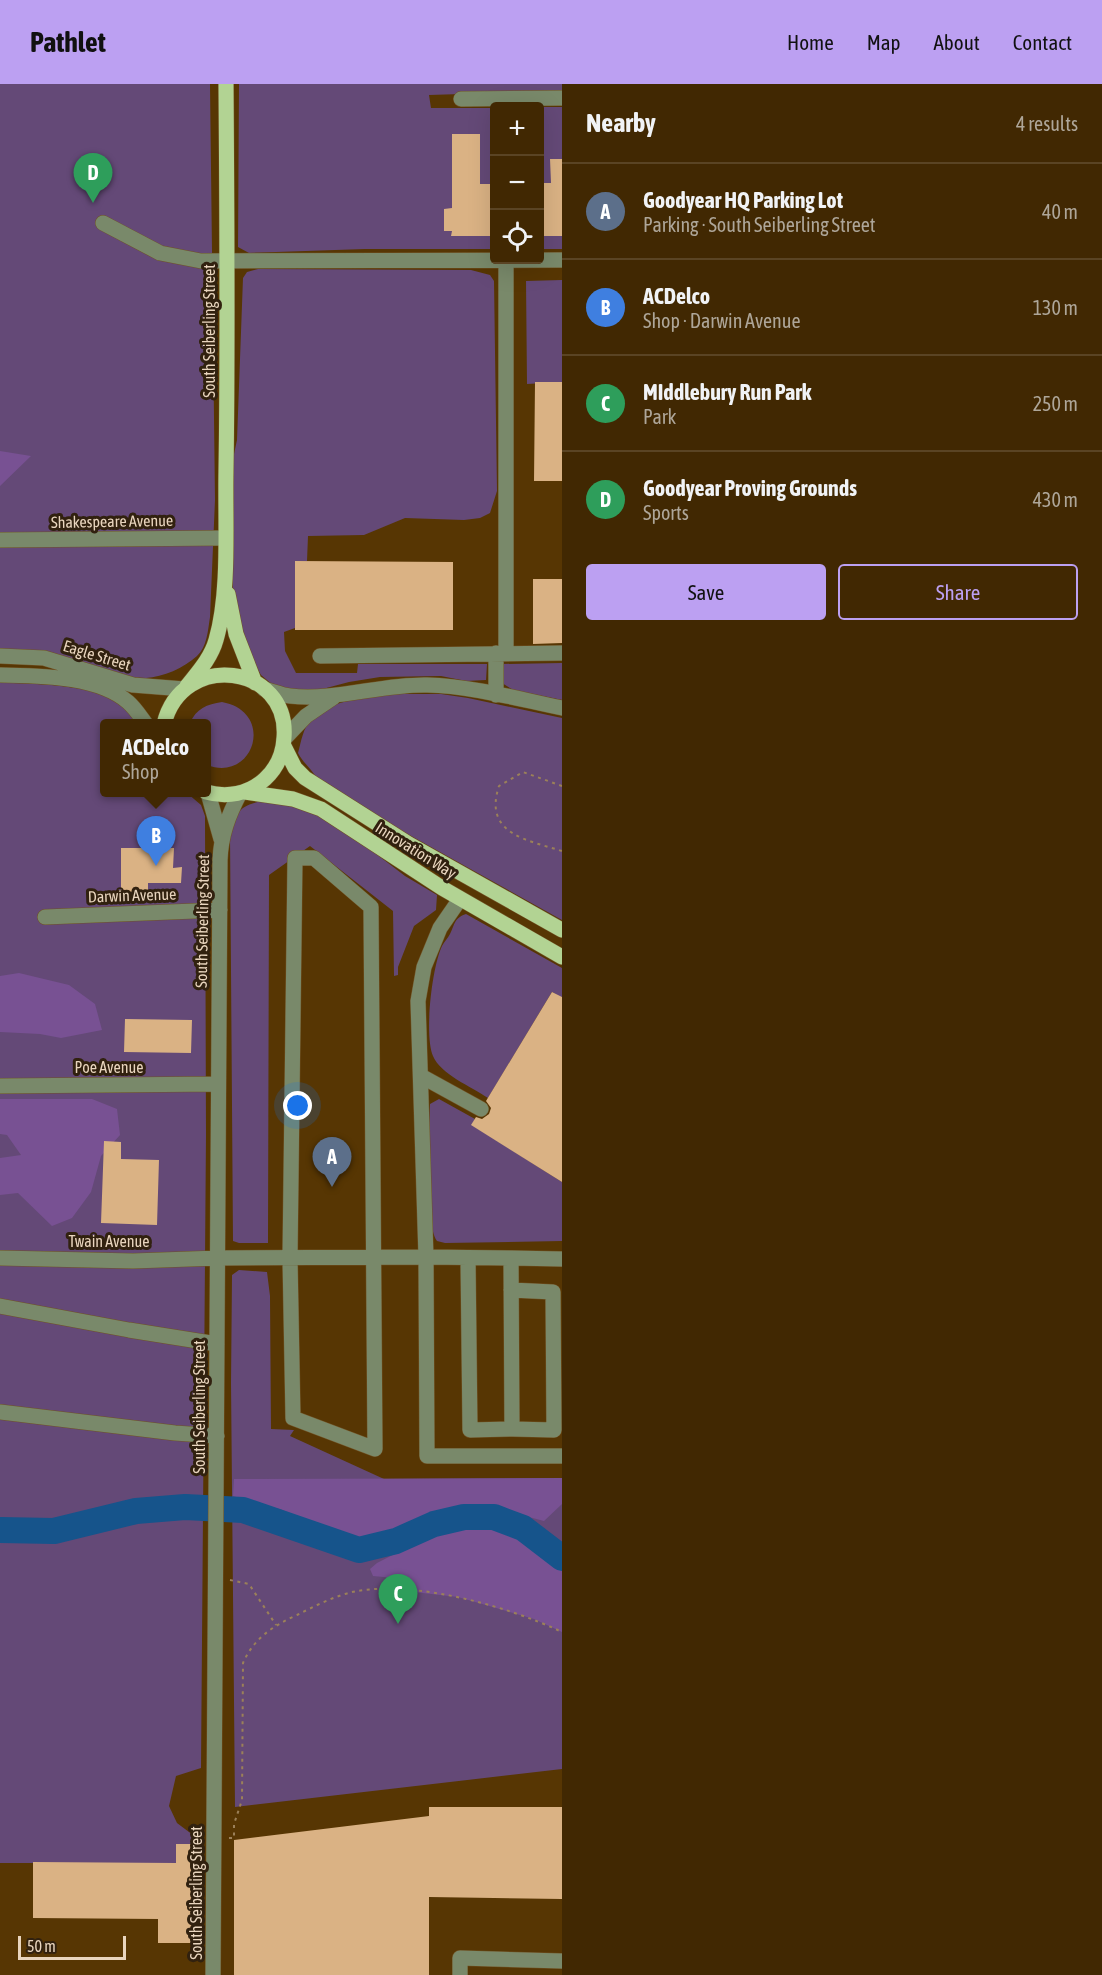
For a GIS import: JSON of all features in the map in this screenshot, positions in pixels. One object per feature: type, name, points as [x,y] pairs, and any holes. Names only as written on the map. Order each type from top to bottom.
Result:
[{"type":"main road","name":"South Seiberling Street","points":[[165,719],[170,706],[207,659],[214,646],[219,629],[225,578],[228,262],[226,84]]},
{"type":"main road","name":"South Seiberling Street","points":[[225,578],[236,634],[260,686],[271,696],[282,715],[284,743]]},
{"type":"main road","points":[[186,687],[203,678],[221,674],[239,676],[260,686]]},
{"type":"main road","points":[[242,792],[255,787],[270,774],[281,756],[284,743]]},
{"type":"main road","name":"Innovation Way","points":[[284,743],[295,768],[305,778],[409,844],[562,930]]},
{"type":"main road","name":"Innovation Way","points":[[211,793],[227,795],[242,792],[293,799],[321,809],[460,899],[562,957]]},
{"type":"street","points":[[460,99],[562,98]]},
{"type":"street","points":[[103,223],[160,253],[201,261],[490,261]]},
{"type":"street","points":[[544,260],[562,260]]},
{"type":"street","points":[[496,695],[501,653],[506,264]]},
{"type":"street","name":"Shakespeare Avenue","points":[[0,540],[225,538]]},
{"type":"street","points":[[320,656],[562,653]]},
{"type":"street","name":"Eagle Street","points":[[0,656],[44,658],[133,685],[186,687]]},
{"type":"street","name":"Eagle Street","points":[[0,675],[48,678],[95,685],[127,701],[143,719]]},
{"type":"street","points":[[260,686],[294,696],[427,685],[465,688],[562,708]]},
{"type":"street","points":[[284,743],[297,724],[340,694]]},
{"type":"street","name":"South Seiberling Street","points":[[213,1975],[221,839],[228,815],[242,792]]},
{"type":"street","name":"South Seiberling Street","points":[[208,797],[221,839]]},
{"type":"street","points":[[295,858],[314,858],[371,907],[375,1257],[375,1449],[293,1418],[290,1257],[295,858]]},
{"type":"street","points":[[460,899],[440,928],[424,967],[418,1001],[426,1257],[428,1456],[562,1456]]},
{"type":"street","name":"Darwin Avenue","points":[[45,917],[220,910]]},
{"type":"street","points":[[421,1076],[481,1109]]},
{"type":"street","name":"Poe Avenue","points":[[0,1086],[218,1084]]},
{"type":"street","name":"Twain Avenue","points":[[0,1258],[562,1259]]},
{"type":"street","points":[[468,1258],[470,1430],[554,1430],[553,1292],[511,1290]]},
{"type":"street","points":[[511,1258],[512,1429]]},
{"type":"street","points":[[0,1305],[217,1344]]},
{"type":"street","points":[[0,1412],[217,1436]]},
{"type":"street","points":[[460,1975],[460,1958],[562,1961]]},
{"type":"path","points":[[562,786],[523,772],[499,786],[495,798],[496,817],[506,830],[524,839],[562,851]]},
{"type":"path","points":[[215,1577],[249,1584],[276,1625]]},
{"type":"path","points":[[214,1837],[234,1838],[234,1824],[241,1809],[243,1663],[254,1644],[276,1625],[319,1604],[354,1592],[385,1590],[458,1597],[534,1619],[562,1632]]},
{"type":"shaded area","points":[[0,84],[210,84],[215,500],[210,617],[203,648],[197,656],[173,671],[159,676],[146,678],[111,675],[0,650]]},
{"type":"shaded area","points":[[239,84],[562,84],[562,91],[429,95],[431,108],[490,108],[490,249],[365,249],[249,253],[238,247]]},
{"type":"shaded area","points":[[544,107],[562,107],[562,249],[544,249]]},
{"type":"shaded area","points":[[258,269],[471,270],[490,275],[494,281],[497,491],[490,513],[480,518],[464,520],[405,518],[364,535],[308,536],[307,561],[295,562],[295,628],[284,632],[285,651],[296,673],[357,673],[358,664],[487,664],[486,680],[466,681],[441,676],[380,677],[303,692],[274,686],[261,675],[247,651],[233,611],[231,468],[237,440],[243,278],[247,272]]},
{"type":"shaded area","points":[[562,280],[562,382],[527,384],[526,281]]},
{"type":"shaded area","points":[[0,451],[31,456],[0,486]]},
{"type":"shaded area","points":[[562,663],[562,700],[513,690],[502,683],[502,664]]},
{"type":"shaded area","points":[[0,683],[81,689],[112,697],[123,703],[138,719],[100,719],[100,797],[192,797],[201,805],[205,816],[206,1134],[201,1768],[176,1776],[169,1806],[177,1823],[193,1835],[194,1844],[176,1844],[176,1863],[0,1863]]},
{"type":"shaded area","points":[[395,694],[441,694],[562,718],[562,920],[348,801],[317,779],[300,757],[298,753],[304,730],[320,712],[351,700]]},
{"type":"shaded area","points":[[222,702],[239,708],[249,719],[253,731],[252,744],[247,756],[237,764],[223,768],[211,766],[211,719],[192,719],[195,714],[212,704]]},
{"type":"shaded area","points":[[262,801],[313,810],[405,876],[437,895],[436,910],[414,926],[398,967],[398,975],[394,976],[393,911],[310,846],[269,875],[268,1243],[239,1243],[233,1241],[230,835],[239,812],[247,806]]},
{"type":"shaded area","points":[[466,914],[562,968],[562,998],[552,992],[488,1098],[442,1069],[433,1056],[430,1046],[430,1001],[438,956],[455,922]]},
{"type":"shaded area","points":[[19,973],[69,985],[95,1004],[102,1030],[61,1038],[40,1034],[0,1032],[0,976]]},
{"type":"shaded area","points":[[0,1099],[92,1099],[117,1109],[120,1135],[101,1156],[91,1192],[72,1218],[52,1226],[18,1193],[0,1195],[0,1158],[21,1155],[7,1135],[0,1134]]},
{"type":"shaded area","points":[[439,1099],[475,1119],[472,1125],[562,1182],[562,1241],[445,1243],[437,1241],[430,1216],[428,1154],[430,1104]]},
{"type":"shaded area","points":[[239,1270],[267,1272],[270,1296],[271,1429],[294,1430],[290,1436],[384,1479],[562,1478],[562,1769],[235,1807],[231,1383],[232,1275]]},
{"type":"shaded area","points":[[562,1478],[562,1504],[544,1521],[480,1507],[456,1508],[418,1521],[395,1534],[372,1541],[333,1533],[280,1509],[233,1496],[234,1479]]},
{"type":"shaded area","points":[[484,1525],[512,1529],[530,1539],[562,1565],[562,1632],[534,1619],[458,1597],[396,1590],[394,1578],[373,1576],[370,1569],[377,1563],[428,1537],[456,1528]]},
{"type":"building","points":[[452,134],[480,134],[480,184],[490,184],[490,236],[451,236],[452,231],[444,231],[444,209],[452,208]]},
{"type":"building","points":[[550,159],[562,159],[562,236],[544,236],[544,183],[551,183]]},
{"type":"building","points":[[535,382],[562,382],[562,481],[534,481]]},
{"type":"building","points":[[295,561],[453,562],[453,630],[295,630]]},
{"type":"building","points":[[533,579],[562,579],[562,643],[533,644]]},
{"type":"building","points":[[121,848],[174,848],[173,868],[182,867],[181,883],[148,883],[148,892],[121,892]]},
{"type":"building","points":[[552,992],[562,997],[562,1182],[471,1125],[476,1117],[482,1119],[489,1114],[491,1108],[486,1101]]},
{"type":"building","points":[[125,1019],[192,1020],[191,1053],[124,1052]]},
{"type":"building","points":[[104,1141],[121,1142],[121,1159],[159,1160],[157,1225],[101,1223]]},
{"type":"building","points":[[429,1807],[562,1807],[562,1899],[429,1897],[429,1975],[234,1975],[234,1840],[429,1816]]},
{"type":"building","points":[[176,1844],[194,1844],[193,1943],[158,1943],[158,1919],[33,1918],[33,1862],[176,1863]]},
{"type":"waterway","points":[[0,1530],[54,1531],[136,1511],[185,1507],[243,1510],[359,1550],[396,1541],[434,1524],[464,1517],[494,1517],[523,1528],[562,1558]]},
{"type":"place","name":"Goodyear Proving Grounds","points":[[93,203]]},
{"type":"place","name":"ACDelco","points":[[156,866]]},
{"type":"place","name":"Goodyear HQ Parking Lot","points":[[332,1187]]},
{"type":"place","name":"MIddlebury Run Park","points":[[398,1624]]}]
